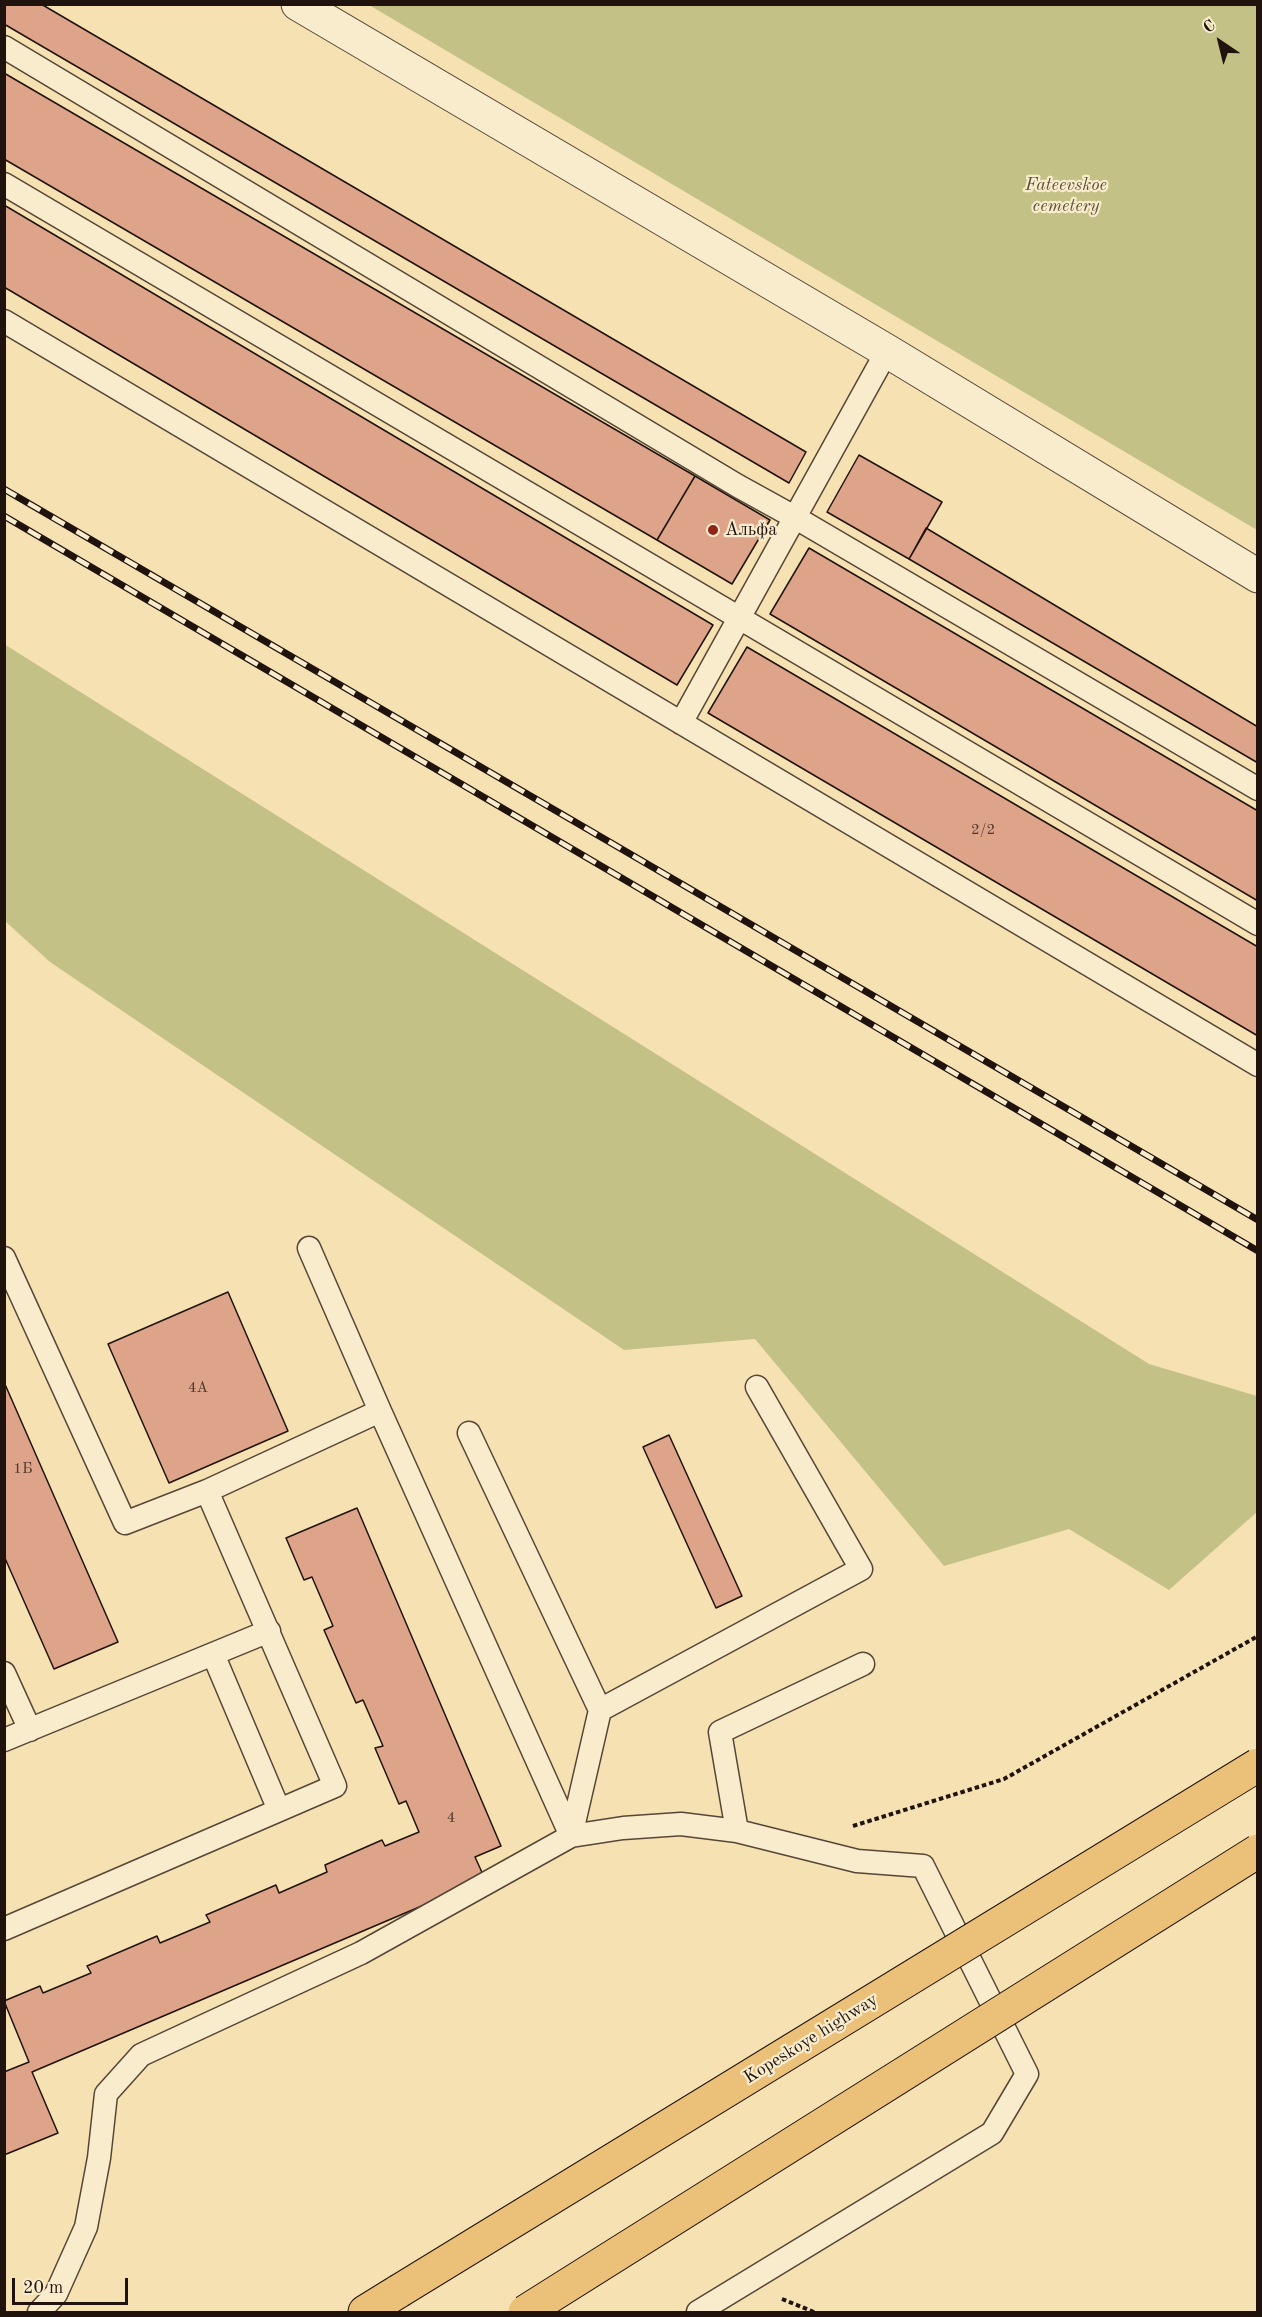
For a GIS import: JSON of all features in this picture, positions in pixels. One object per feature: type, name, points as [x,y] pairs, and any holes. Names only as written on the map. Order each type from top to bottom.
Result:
[{"type":"main road","name":"Kopeskoye highway","points":[[365,2313],[1257,1765]]},
{"type":"main road","points":[[525,2313],[1257,1851]]},
{"type":"street","points":[[298,4],[887,351],[1257,576]]},
{"type":"lane","points":[[4,47],[734,492],[796,518],[1257,789]]},
{"type":"lane","points":[[4,184],[1257,924]]},
{"type":"lane","points":[[4,321],[1257,1065]]},
{"type":"lane","points":[[681,723],[887,351]]},
{"type":"lane","points":[[309,1248],[571,1836]]},
{"type":"lane","points":[[4,1258],[124,1523],[207,1491],[380,1411]]},
{"type":"lane","points":[[600,1710],[861,1569],[757,1387]]},
{"type":"lane","points":[[469,1433],[600,1710],[571,1836]]},
{"type":"lane","points":[[4,1929],[335,1786],[207,1491]]},
{"type":"lane","points":[[4,1740],[269,1631]]},
{"type":"lane","points":[[213,1654],[279,1810]]},
{"type":"lane","points":[[737,1831],[720,1732],[863,1664]]},
{"type":"lane","points":[[4,1673],[30,1730]]},
{"type":"lane","points":[[39,2313],[56,2294],[86,2227],[99,2158],[106,2094],[141,2055],[361,1953],[571,1836],[623,1828],[681,1824],[737,1831],[857,1861],[923,1866],[1027,2074],[992,2133],[698,2313]]},
{"type":"path","points":[[848,1827],[1004,1779],[1257,1636]]},
{"type":"green space","name":"Fateevskoe cemetery","points":[[369,5],[1257,5],[1257,530]]},
{"type":"green space","points":[[4,644],[1149,1364],[1257,1396],[1257,1512],[1169,1590],[1069,1529],[944,1566],[755,1339],[624,1350],[50,962],[5,921]]},
{"type":"building","points":[[4,4],[41,4],[806,452],[789,483],[4,24]]},
{"type":"building","points":[[4,73],[695,476],[657,540],[4,159]]},
{"type":"building","points":[[4,205],[713,625],[677,685],[4,287]]},
{"type":"building","points":[[859,455],[942,502],[909,559],[827,512]]},
{"type":"building","name":"Альфа","points":[[695,476],[770,520],[732,584],[657,540]]},
{"type":"building","points":[[926,528],[1258,727],[1258,763],[909,559]]},
{"type":"building","points":[[809,548],[1258,811],[1258,901],[770,614]]},
{"type":"building","points":[[747,647],[1258,947],[1258,1036],[708,713]]},
{"type":"building","points":[[228,1292],[288,1431],[169,1483],[108,1344]]},
{"type":"building","points":[[4,1382],[118,1642],[54,1669],[4,1556]]},
{"type":"building","points":[[669,1435],[742,1596],[716,1608],[643,1447]]},
{"type":"building","points":[[357,1508],[501,1846],[475,1857],[485,1879],[32,2072],[58,2133],[4,2155],[4,2072],[29,2062],[4,2001],[40,1986],[43,1993],[91,1973],[87,1966],[157,1936],[160,1943],[210,1922],[206,1915],[276,1885],[279,1893],[327,1872],[325,1865],[382,1840],[385,1846],[419,1832],[406,1801],[399,1804],[375,1748],[383,1746],[363,1700],[356,1703],[324,1630],[333,1626],[312,1577],[304,1580],[286,1538]]},
{"type":"railway","points":[[4,489],[1258,1220]]},
{"type":"railway","points":[[4,516],[1258,1251]]},
{"type":"place","name":"Альфа","points":[[713,530]]}]
